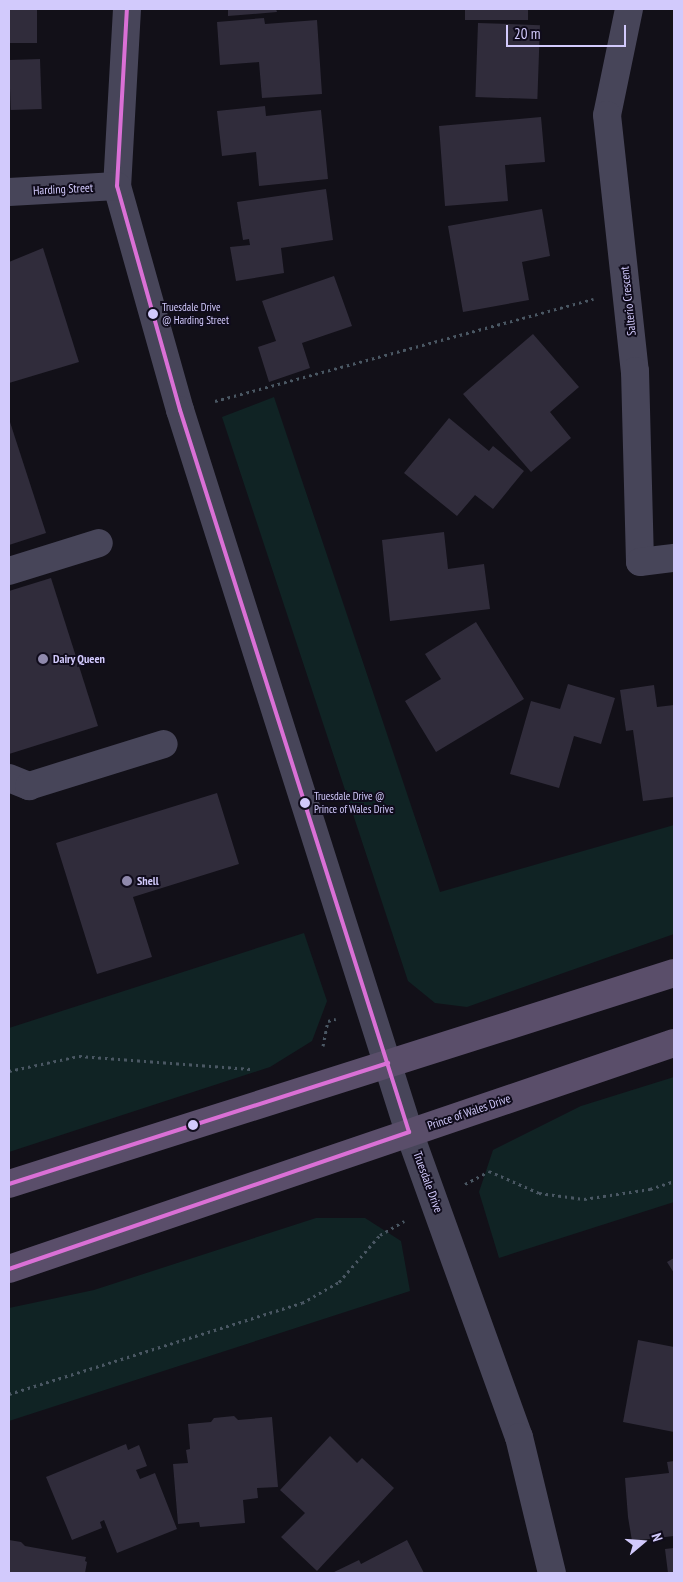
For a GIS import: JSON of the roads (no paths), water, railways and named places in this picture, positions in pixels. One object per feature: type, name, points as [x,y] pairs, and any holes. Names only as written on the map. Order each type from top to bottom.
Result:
[{"type":"main road","points":[[9,1184],[674,973]]},
{"type":"main road","name":"Prince of Wales Drive","points":[[9,1269],[674,1043]]},
{"type":"street","name":"Truesdale Drive","points":[[127,9],[116,186],[180,410],[409,1132],[519,1437],[552,1573]]},
{"type":"street","name":"Salterio Crescent","points":[[629,9],[607,115],[635,371],[640,562],[674,558]]},
{"type":"street","name":"Harding Street","points":[[9,192],[116,186]]},
{"type":"street","points":[[9,571],[99,543]]},
{"type":"street","points":[[9,778],[29,786],[164,744]]},
{"type":"place","name":"Truesdale Drive @ Harding Street","points":[[153,314]]},
{"type":"place","name":"Dairy Queen","points":[[43,659]]},
{"type":"place","name":"Truesdale Drive @ Prince of Wales Drive","points":[[305,803]]},
{"type":"place","name":"Shell","points":[[127,881]]}]
